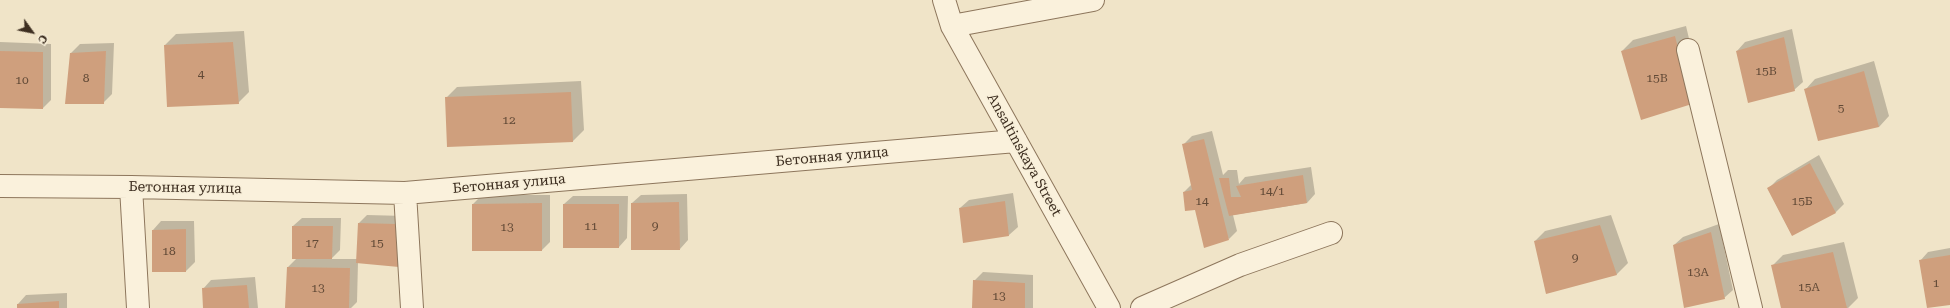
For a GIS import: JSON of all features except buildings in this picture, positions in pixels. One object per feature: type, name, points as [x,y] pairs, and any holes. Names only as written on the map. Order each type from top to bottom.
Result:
[{"type":"street","name":"Ansaltinskaya Street","points":[[944,0],[952,26],[1109,308]]},
{"type":"street","points":[[952,26],[1093,0]]},
{"type":"street","points":[[1688,50],[1751,308]]},
{"type":"street","name":"Бетонная улица","points":[[0,186],[131,187],[405,193],[1016,142]]},
{"type":"street","points":[[131,187],[138,308]]},
{"type":"street","points":[[405,193],[412,308]]},
{"type":"street","points":[[1142,308],[1240,265],[1331,232]]}]
